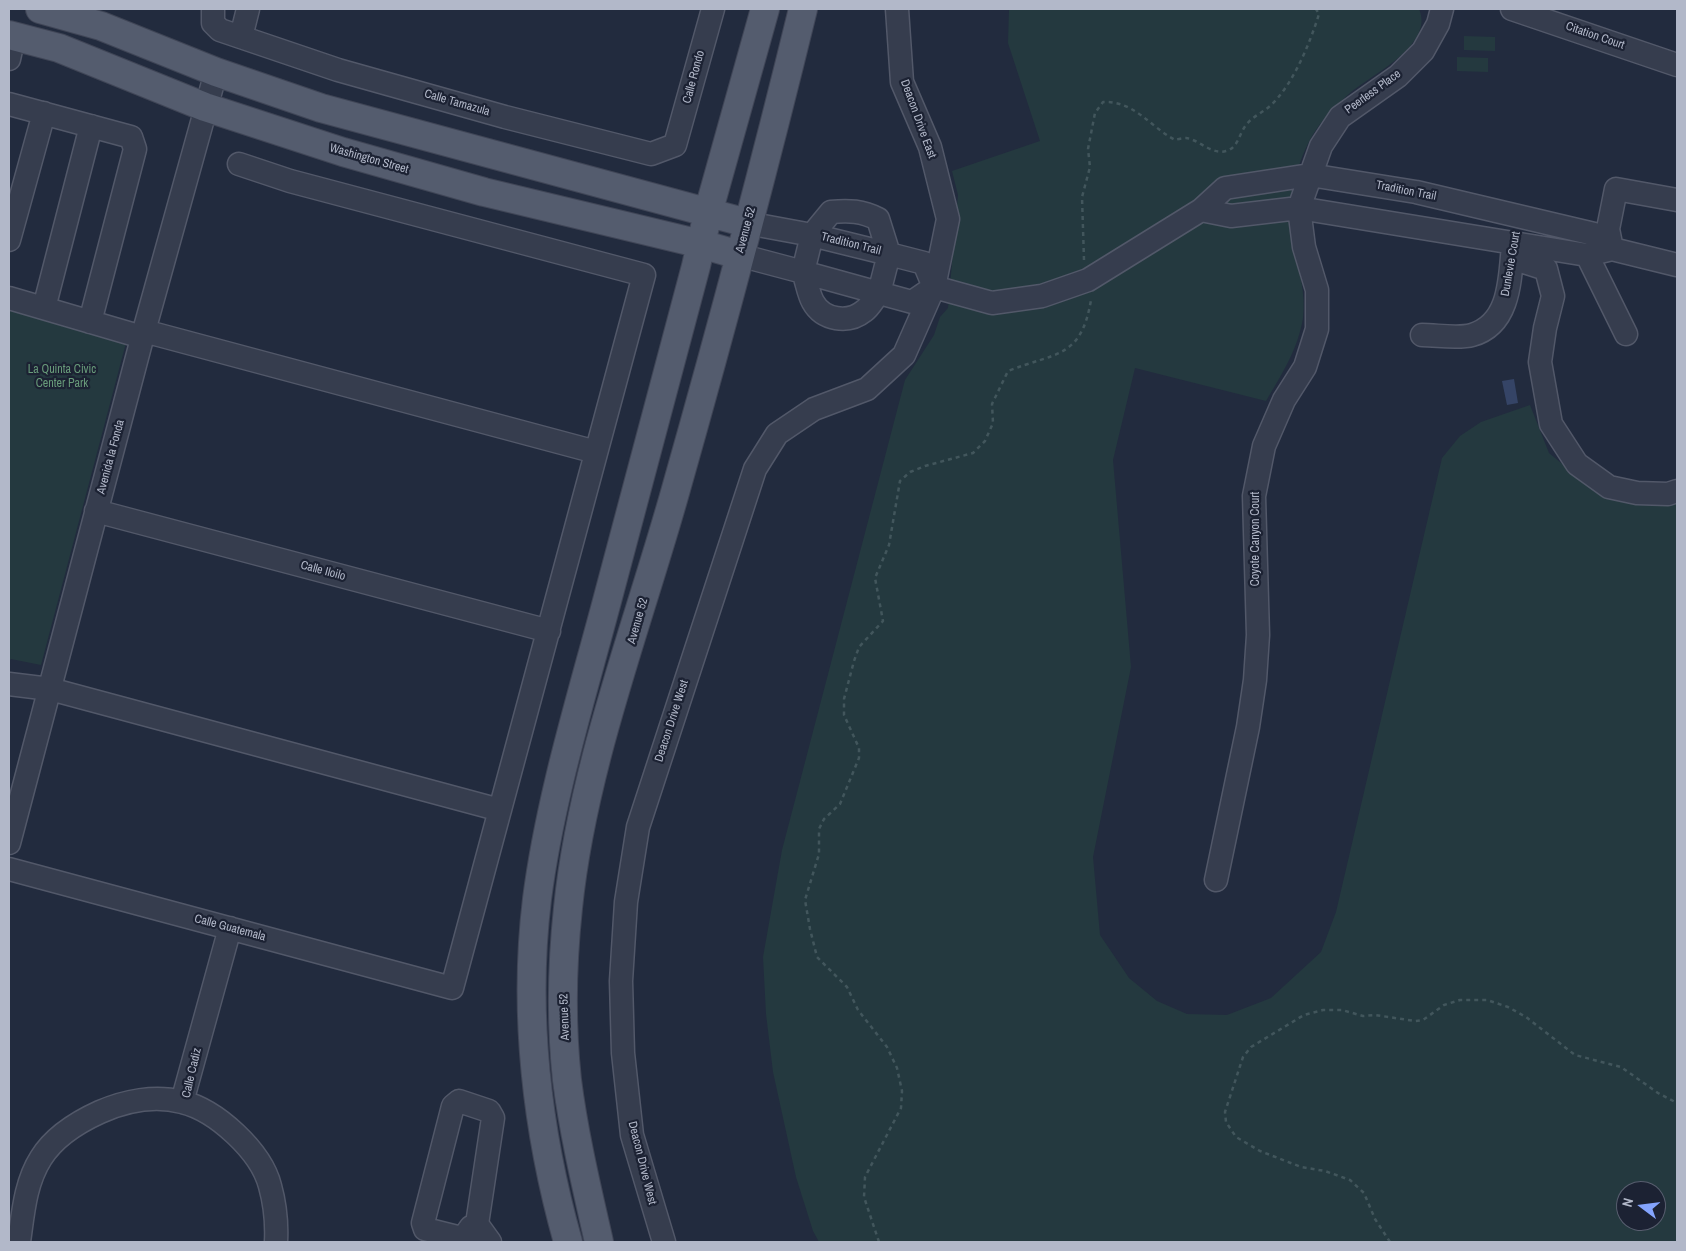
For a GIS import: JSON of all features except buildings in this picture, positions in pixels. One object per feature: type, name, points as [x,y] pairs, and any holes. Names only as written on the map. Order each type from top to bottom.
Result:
[{"type":"main road","points":[[40,9],[100,26],[216,72],[321,108],[747,223]]},
{"type":"main road","points":[[568,1242],[558,1205],[542,1124],[535,1061],[532,983],[537,901],[552,811],[708,213],[765,9]]},
{"type":"main road","name":"Avenue 52","points":[[599,1242],[582,1169],[567,1078],[564,991],[568,908],[580,829],[601,742],[676,489],[803,9]]},
{"type":"main road","name":"Washington Street","points":[[10,43],[59,48],[205,107],[343,152],[484,192],[701,244],[739,256]]},
{"type":"street","points":[[213,9],[213,23],[220,30],[241,38],[248,9]]},
{"type":"street","name":"Calle Rondo","points":[[675,145],[713,9]]},
{"type":"street","name":"Deacon Drive East","points":[[897,9],[902,82],[930,146],[948,219],[934,287]]},
{"type":"street","name":"Peerless Place","points":[[1299,208],[1321,146],[1340,116],[1398,76],[1423,51],[1438,24],[1442,9]]},
{"type":"street","name":"Citation Court","points":[[1512,9],[1677,65]]},
{"type":"street","name":"Calle Tamazula","points":[[241,38],[338,70],[504,117],[651,154],[675,145]]},
{"type":"street","name":"Avenida la Fonda","points":[[9,843],[143,334],[216,72]]},
{"type":"street","points":[[9,104],[131,137],[135,149],[90,322]]},
{"type":"street","points":[[9,240],[44,113]]},
{"type":"street","points":[[44,308],[91,126]]},
{"type":"street","points":[[9,684],[50,689],[500,810],[644,275],[290,181],[239,164]]},
{"type":"street","name":"Tradition Trail","points":[[747,223],[812,235],[924,263],[934,287],[992,302],[1042,296],[1088,280],[1201,210],[1225,188],[1310,175],[1416,192],[1594,234],[1612,249],[1677,265]]},
{"type":"street","points":[[1612,249],[1608,229],[1616,189],[1677,200]]},
{"type":"street","name":"Tradition Trail","points":[[1201,210],[1231,216],[1299,208],[1512,251],[1587,255],[1612,249]]},
{"type":"street","name":"Coyote Canyon Court","points":[[1216,880],[1248,727],[1255,680],[1258,635],[1254,496],[1264,446],[1284,400],[1305,367],[1317,330],[1317,290],[1304,247],[1299,208]]},
{"type":"street","name":"Tradition Trail","points":[[812,235],[831,212],[850,210],[866,212],[878,219],[889,254]]},
{"type":"street","name":"Dunlevie Court","points":[[1422,335],[1470,336],[1490,327],[1504,308],[1512,251],[1520,216]]},
{"type":"street","points":[[812,235],[803,272],[813,303],[823,314],[835,319],[851,318],[865,311],[879,293],[889,254]]},
{"type":"street","points":[[1512,251],[1546,269],[1553,296],[1543,335],[1540,362],[1544,393],[1551,424],[1577,464],[1609,487],[1637,493],[1668,494],[1677,491]]},
{"type":"street","points":[[1587,255],[1626,334]]},
{"type":"street","points":[[739,256],[912,302],[934,287]]},
{"type":"street","name":"Deacon Drive West","points":[[664,1242],[632,1135],[623,1053],[621,981],[626,902],[638,827],[754,469],[777,434],[814,409],[867,389],[904,356],[934,287]]},
{"type":"street","points":[[9,298],[90,322],[143,334],[596,452]]},
{"type":"street","name":"Calle Iloilo","points":[[96,511],[549,631]]},
{"type":"street","name":"Calle Guatemala","points":[[9,869],[452,988],[500,810]]},
{"type":"street","name":"Calle Cadiz","points":[[230,928],[182,1102],[213,1117],[228,1128],[253,1154],[270,1184],[277,1218],[276,1242]]},
{"type":"street","points":[[19,1242],[29,1185],[41,1158],[62,1135],[88,1117],[117,1105],[150,1099],[182,1102]]},
{"type":"street","points":[[468,1235],[493,1118],[489,1111],[459,1101],[453,1106],[423,1223],[422,1236],[468,1235],[490,1242]]},
{"type":"path","points":[[879,1242],[864,1197],[865,1178],[876,1152],[901,1108],[902,1091],[897,1068],[887,1047],[858,1010],[847,987],[817,957],[810,929],[806,900],[819,854],[819,829],[824,819],[840,804],[859,758],[859,748],[844,715],[844,699],[859,647],[883,621],[875,578],[889,545],[900,481],[910,472],[925,466],[973,453],[985,441],[993,423],[992,404],[1008,371],[1065,352],[1077,341],[1089,311],[1091,296],[1083,255],[1082,197],[1090,167],[1088,149],[1095,113],[1103,102],[1114,102],[1128,106],[1175,140],[1187,138],[1210,150],[1228,151],[1234,147],[1244,127],[1253,117],[1271,106],[1291,78],[1310,42],[1318,14],[1316,9]]},
{"type":"path","points":[[1390,1242],[1375,1219],[1364,1194],[1350,1180],[1325,1171],[1301,1167],[1260,1151],[1236,1137],[1226,1122],[1225,1112],[1243,1058],[1251,1047],[1304,1015],[1323,1010],[1342,1010],[1363,1016],[1375,1015],[1415,1021],[1423,1020],[1444,1005],[1460,1000],[1487,1000],[1508,1007],[1526,1017],[1575,1055],[1622,1067],[1658,1093],[1677,1102]]},
{"type":"green space","points":[[1009,9],[1419,9],[1421,22],[1418,35],[1410,47],[1350,93],[1334,108],[1320,124],[1305,149],[1293,190],[1291,218],[1294,246],[1303,291],[1303,318],[1293,351],[1266,401],[1135,368],[1113,460],[1131,667],[1093,857],[1100,935],[1129,978],[1157,1001],[1187,1014],[1227,1015],[1271,998],[1321,952],[1336,912],[1442,458],[1460,436],[1481,422],[1530,405],[1549,453],[1583,481],[1626,503],[1677,499],[1677,1242],[819,1242],[813,1231],[796,1177],[773,1072],[766,1014],[763,957],[782,850],[905,380],[934,335],[940,317],[948,308],[958,195],[952,171],[1040,141],[1008,43]]},
{"type":"green space","points":[[1464,36],[1495,37],[1495,51],[1464,50]]},
{"type":"green space","points":[[1457,57],[1488,58],[1488,72],[1457,71]]},
{"type":"green space","name":"La Quinta Civic Center Park","points":[[9,307],[127,339],[41,665],[11,659],[9,661]]},
{"type":"water","points":[[1514,379],[1518,403],[1507,405],[1502,381]]}]
